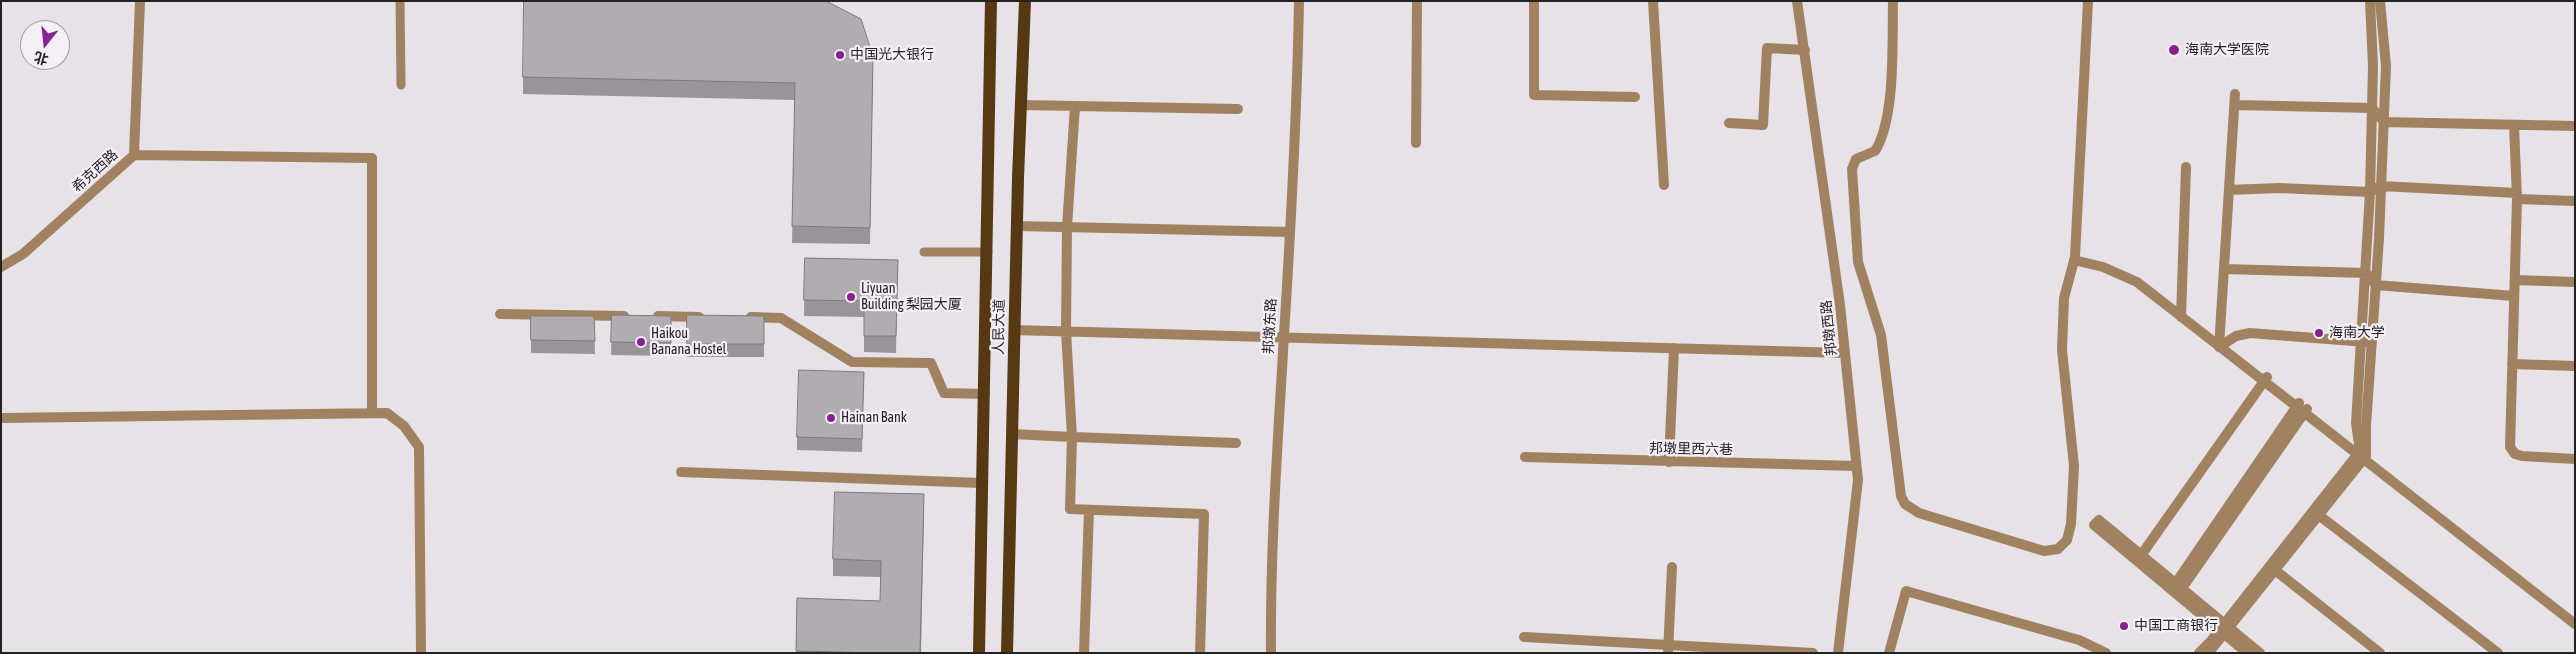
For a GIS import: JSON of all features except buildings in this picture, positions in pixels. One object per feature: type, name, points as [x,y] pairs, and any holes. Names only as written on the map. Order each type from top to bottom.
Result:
[{"type":"main road","name":"人民大道","points":[[979,653],[988,252],[991,1]]},
{"type":"main road","name":"人民大道","points":[[1006,653],[1025,1]]},
{"type":"street","name":"希克西路","points":[[1,267],[23,254],[134,155],[140,1]]},
{"type":"street","name":"邦墩东路","points":[[1270,653],[1270,579],[1278,405],[1290,232],[1299,1]]},
{"type":"street","points":[[1416,143],[1418,1]]},
{"type":"street","points":[[1534,1],[1534,95],[1635,97]]},
{"type":"street","points":[[1653,1],[1664,185]]},
{"type":"street","name":"邦墩西路","points":[[1797,1],[1845,353],[1856,466],[1853,534],[1838,653]]},
{"type":"street","points":[[1893,1],[1890,81],[1885,129],[1875,151],[1856,159],[1852,169],[1858,262],[1881,335],[1901,496],[1905,504],[1936,519],[2044,551],[2058,549],[2066,540],[2071,524],[2074,466],[2062,350],[2064,298],[2075,257],[2088,1]]},
{"type":"street","points":[[2209,653],[2225,629],[2362,456],[2366,426],[2366,273],[2372,108],[2370,1]]},
{"type":"street","points":[[2367,342],[2376,285],[2384,122],[2386,66],[2380,1]]},
{"type":"street","points":[[1729,123],[1763,125],[1768,48],[1804,50]]},
{"type":"street","points":[[2221,343],[2235,99],[2372,108],[2384,122],[2575,126]]},
{"type":"street","points":[[1021,105],[1238,109]]},
{"type":"street","points":[[1075,106],[1068,227],[1066,332],[1072,437],[1070,509],[1204,514],[1200,653]]},
{"type":"street","points":[[2514,125],[2517,196],[2509,443],[2512,451],[2522,456],[2575,459]]},
{"type":"street","points":[[134,155],[372,158],[372,413]]},
{"type":"street","points":[[2181,313],[2186,167]]},
{"type":"street","points":[[2229,190],[2279,188],[2370,192],[2381,186],[2575,201]]},
{"type":"street","points":[[1017,226],[1290,232]]},
{"type":"street","points":[[2075,257],[2094,258],[2126,269],[2141,277],[2181,313],[2575,624]]},
{"type":"street","points":[[2224,269],[2366,273],[2376,285],[2514,296]]},
{"type":"street","points":[[2515,280],[2575,282]]},
{"type":"street","points":[[500,314],[713,317]]},
{"type":"street","points":[[742,317],[781,318],[852,362],[931,363],[944,393],[985,394]]},
{"type":"street","points":[[1014,330],[1845,353]]},
{"type":"street","points":[[2221,343],[2236,336],[2250,333],[2367,342]]},
{"type":"street","points":[[1669,462],[1674,348]]},
{"type":"street","points":[[2512,364],[2575,366]]},
{"type":"street","points":[[2260,653],[2225,629],[2139,559],[2265,379]]},
{"type":"street","points":[[2176,589],[2302,408]]},
{"type":"street","points":[[1,418],[387,413],[404,426],[419,447],[421,653]]},
{"type":"street","points":[[1012,434],[1236,443]]},
{"type":"street","points":[[2362,456],[2575,617]]},
{"type":"street","name":"邦墩里西六巷","points":[[1525,457],[1856,466]]},
{"type":"street","points":[[681,472],[982,483]]},
{"type":"street","points":[[1084,653],[1089,510]]},
{"type":"street","points":[[2317,513],[2498,653]]},
{"type":"street","points":[[1668,649],[1672,567]]},
{"type":"street","points":[[2273,569],[2380,653]]},
{"type":"street","points":[[1890,653],[1906,591],[2079,640],[2106,653]]},
{"type":"street","points":[[2199,653],[2225,629]]},
{"type":"street","points":[[2225,629],[2247,653]]},
{"type":"street","points":[[1524,637],[1668,649],[1813,653]]},
{"type":"lane","points":[[400,1],[401,85]]},
{"type":"lane","points":[[924,252],[988,252]]},
{"type":"place","name":"海南大学医院","points":[[2174,50]]},
{"type":"place","name":"中国光大银行","points":[[840,55]]},
{"type":"place","name":"Liyuan Building 梨园大厦","points":[[851,297]]},
{"type":"place","name":"海南大学","points":[[2319,333]]},
{"type":"place","name":"Haikou Banana Hostel","points":[[641,342]]},
{"type":"place","name":"Hainan Bank","points":[[831,418]]},
{"type":"place","name":"中国工商银行","points":[[2124,626]]}]
